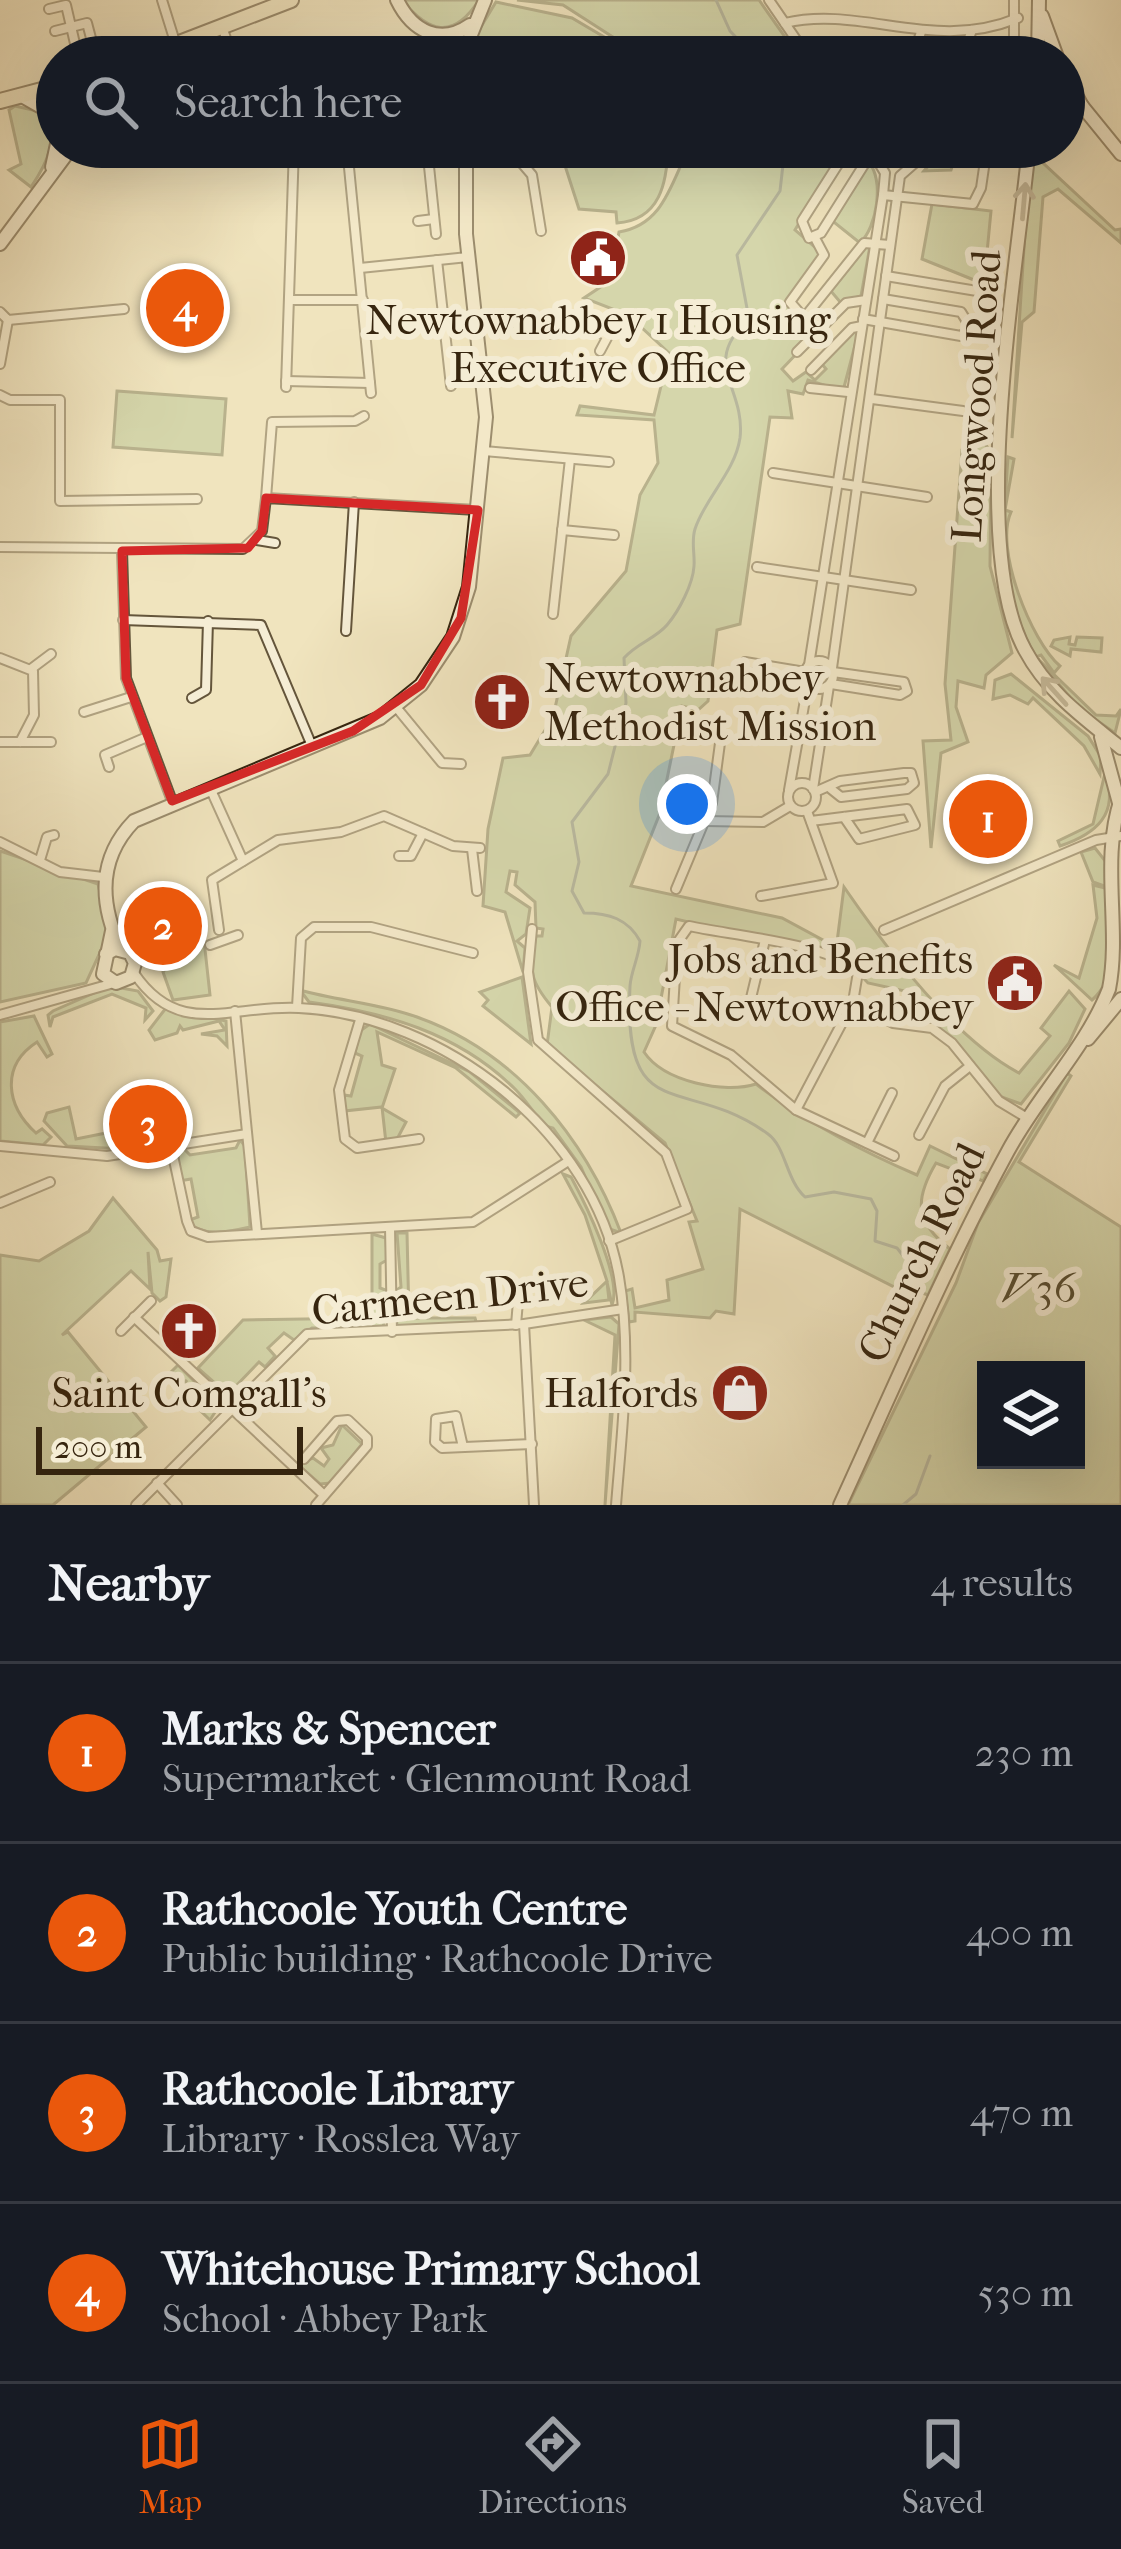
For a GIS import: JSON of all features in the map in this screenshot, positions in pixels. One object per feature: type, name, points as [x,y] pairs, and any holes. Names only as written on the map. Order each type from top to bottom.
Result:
[{"type":"main road","points":[[198,36],[291,0]]},
{"type":"main road","points":[[0,100],[36,93]]},
{"type":"street","points":[[162,0],[173,36]]},
{"type":"street","points":[[397,0],[416,27],[442,36],[470,25]]},
{"type":"street","points":[[467,36],[485,0]]},
{"type":"street","points":[[770,0],[794,36]]},
{"type":"street","points":[[1014,0],[1016,36]]},
{"type":"street","points":[[50,9],[66,5],[73,36]]},
{"type":"street","points":[[1038,36],[1039,5]]},
{"type":"street","points":[[1039,5],[1050,36]]},
{"type":"street","points":[[785,22],[830,19],[921,32],[973,29],[1018,18]]},
{"type":"street","points":[[55,31],[87,23],[90,36]]},
{"type":"street","points":[[222,26],[225,36]]},
{"type":"street","points":[[970,36],[973,29]]},
{"type":"street","points":[[920,36],[921,32]]},
{"type":"street","points":[[20,96],[36,105]]},
{"type":"street","points":[[1085,110],[1121,154]]},
{"type":"street","points":[[3,234],[54,168]]},
{"type":"street","points":[[293,168],[286,384],[370,388],[349,168]]},
{"type":"street","points":[[429,168],[436,235]]},
{"type":"street","points":[[148,993],[134,973],[133,958],[121,949],[112,931],[104,877],[121,834],[147,812],[313,747],[396,707],[434,669],[453,637],[469,587],[486,394],[468,256],[466,168]]},
{"type":"street","points":[[526,168],[532,175],[541,231]]},
{"type":"street","points":[[836,168],[801,224],[824,255],[790,307],[804,318],[861,246],[890,245]]},
{"type":"street","points":[[815,238],[859,168]]},
{"type":"street","points":[[790,806],[834,483],[883,195],[882,168]]},
{"type":"street","points":[[760,896],[833,883],[809,816],[860,486],[872,399],[869,383],[900,176],[909,168]]},
{"type":"street","points":[[883,195],[973,205],[984,168]]},
{"type":"street","name":"Longwood Road","points":[[1026,168],[1001,442],[998,559],[1024,650],[1047,686],[1121,748]]},
{"type":"street","points":[[885,173],[900,176]]},
{"type":"street","points":[[418,221],[434,220]]},
{"type":"street","points":[[360,268],[468,256]]},
{"type":"street","points":[[437,260],[451,386]]},
{"type":"street","points":[[872,261],[887,263]]},
{"type":"street","points":[[886,276],[977,292]]},
{"type":"street","points":[[811,370],[863,322],[961,336],[971,328],[961,312],[883,298]]},
{"type":"street","points":[[290,300],[362,300]]},
{"type":"street","points":[[797,352],[846,303],[866,300]]},
{"type":"street","points":[[8,320],[124,309]]},
{"type":"street","points":[[0,312],[8,320]]},
{"type":"street","points":[[478,326],[533,319],[552,334],[590,328],[608,336],[600,351]]},
{"type":"street","points":[[0,364],[8,320]]},
{"type":"street","points":[[860,338],[877,342]]},
{"type":"street","points":[[432,376],[449,374]]},
{"type":"street","points":[[854,380],[869,383]]},
{"type":"street","points":[[810,388],[848,392]]},
{"type":"street","points":[[0,394],[10,400],[60,400],[60,501],[197,499]]},
{"type":"street","points":[[872,399],[964,410]]},
{"type":"street","points":[[257,540],[266,498],[267,432],[272,422],[356,421],[364,416]]},
{"type":"street","points":[[484,451],[610,462]]},
{"type":"street","points":[[553,614],[570,459]]},
{"type":"street","points":[[773,473],[927,497]]},
{"type":"street","points":[[266,498],[478,510]]},
{"type":"street","points":[[346,632],[353,502]]},
{"type":"street","points":[[562,530],[614,535]]},
{"type":"street","points":[[0,547],[122,551],[243,548],[257,540],[275,543]]},
{"type":"street","points":[[122,551],[131,697],[172,801]]},
{"type":"street","points":[[757,567],[911,590]]},
{"type":"street","points":[[123,620],[261,625],[313,747]]},
{"type":"street","points":[[192,698],[206,690],[208,621]]},
{"type":"street","points":[[31,669],[51,654]]},
{"type":"street","points":[[0,658],[31,669]]},
{"type":"street","points":[[745,662],[807,674],[820,689],[830,684],[900,695],[908,691],[904,682],[832,670],[820,661],[807,674]]},
{"type":"street","points":[[20,742],[34,715],[31,669]]},
{"type":"street","points":[[84,712],[131,697]]},
{"type":"street","points":[[396,707],[442,764],[461,764]]},
{"type":"street","points":[[1097,730],[1113,767],[1120,801]]},
{"type":"street","points":[[109,767],[104,755],[147,737]]},
{"type":"street","points":[[0,742],[51,742]]},
{"type":"street","points":[[676,889],[705,821],[720,743]]},
{"type":"street","points":[[789,790],[801,783],[814,791],[831,789],[840,781],[904,773],[910,773],[914,783],[907,789],[842,797],[831,789]]},
{"type":"street","points":[[210,787],[243,861]]},
{"type":"street","name":"Church Road","points":[[840,1505],[1028,1118],[1082,1041],[1109,989],[1119,954],[1120,801]]},
{"type":"street","points":[[705,821],[763,822],[790,806]]},
{"type":"street","points":[[790,806],[809,816],[844,817],[907,809],[915,825],[859,839],[844,817]]},
{"type":"street","points":[[219,930],[210,886],[243,861],[292,836],[341,832],[374,816],[476,848],[477,891]]},
{"type":"street","points":[[399,856],[411,856],[423,833]]},
{"type":"street","points":[[40,860],[47,836]]},
{"type":"street","points":[[884,930],[1075,848],[1118,837]]},
{"type":"street","points":[[0,842],[65,873],[104,877]]},
{"type":"street","points":[[796,1109],[861,980],[850,962],[689,926],[682,932],[669,1021],[731,1055],[796,1109],[894,1156]]},
{"type":"street","points":[[298,1007],[301,938],[314,927],[371,927],[472,953]]},
{"type":"street","points":[[532,929],[528,972],[538,1040],[666,1153],[687,1209],[609,1241]]},
{"type":"street","points":[[104,962],[112,931]]},
{"type":"street","points":[[210,945],[238,935]]},
{"type":"street","points":[[750,1002],[765,940]]},
{"type":"street","points":[[76,995],[121,949]]},
{"type":"street","points":[[104,962],[119,983],[148,993],[176,1012],[298,1007],[360,1019],[450,1052],[515,1101],[567,1162],[609,1241],[623,1309],[625,1390],[616,1505]]},
{"type":"street","points":[[0,1015],[119,983],[134,973]]},
{"type":"street","name":"Church Road","points":[[1082,1041],[1121,999]]},
{"type":"street","points":[[854,1001],[892,1023],[932,1028],[999,1101],[1028,1118]]},
{"type":"street","points":[[235,1011],[257,1233]]},
{"type":"street","points":[[360,1019],[339,1090],[345,1139],[357,1148],[419,1139]]},
{"type":"street","points":[[919,1135],[945,1086],[970,1066]]},
{"type":"street","points":[[867,1143],[892,1093]]},
{"type":"street","points":[[0,1146],[107,1156],[248,1134]]},
{"type":"street","points":[[171,1146],[191,1231],[208,1237],[473,1222],[567,1162]]},
{"type":"street","points":[[0,1203],[50,1182]]},
{"type":"street","points":[[390,1228],[392,1332]]},
{"type":"street","points":[[519,1289],[533,1505]]},
{"type":"street","points":[[121,1331],[151,1300]]},
{"type":"street","name":"Carmeen Drive","points":[[136,1505],[307,1334],[520,1324],[623,1309]]},
{"type":"street","points":[[134,1317],[324,1495]]},
{"type":"street","points":[[463,1447],[456,1416],[436,1419],[438,1446],[463,1447],[532,1444]]},
{"type":"street","points":[[316,1505],[367,1446],[367,1438],[348,1420],[337,1420],[308,1455],[323,1461]]},
{"type":"street","points":[[157,1483],[177,1505]]},
{"type":"highlighted area","points":[[266,498],[478,510],[461,618],[421,685],[353,731],[172,801],[126,678],[122,551],[248,548],[262,531]]},
{"type":"green space","points":[[402,0],[479,0],[460,22],[440,27],[421,19]]},
{"type":"green space","points":[[517,0],[759,0],[784,36],[611,36],[563,5]]},
{"type":"green space","points":[[496,2],[572,18],[602,36],[475,36]]},
{"type":"green space","points":[[15,106],[36,111],[36,168],[42,168],[31,187],[9,170],[21,164],[9,110]]},
{"type":"green space","points":[[566,168],[666,168],[658,197],[643,215],[617,223],[616,212],[579,209]]},
{"type":"green space","points":[[680,168],[832,168],[795,230],[824,255],[789,307],[821,328],[782,369],[793,381],[806,372],[815,380],[826,369],[821,363],[850,332],[859,330],[843,391],[808,380],[803,394],[788,391],[792,418],[770,417],[740,624],[717,630],[708,701],[698,710],[682,706],[660,813],[631,886],[782,918],[834,946],[803,949],[676,919],[656,1025],[644,1052],[666,1071],[696,1083],[756,1084],[836,1135],[917,1175],[930,1146],[987,1174],[983,1181],[936,1163],[924,1188],[922,1210],[930,1229],[950,1249],[928,1295],[920,1292],[918,1299],[740,1209],[734,1314],[716,1311],[710,1318],[635,1312],[635,1321],[629,1322],[625,1291],[632,1289],[635,1308],[669,1300],[667,1280],[703,1269],[689,1222],[697,1221],[665,1143],[547,1045],[552,1007],[535,983],[532,967],[536,936],[542,936],[543,929],[536,928],[535,902],[515,885],[517,872],[510,871],[506,892],[530,908],[526,934],[517,941],[525,948],[523,972],[505,912],[483,906],[488,829],[503,758],[530,755],[553,717],[571,636],[626,571],[640,495],[658,463],[654,420],[577,415],[580,406],[654,415],[669,353],[628,315],[584,298],[611,280],[619,232],[644,222],[668,194]]},
{"type":"green space","points":[[865,168],[872,168],[876,204],[866,236],[860,243],[830,219]]},
{"type":"green space","points":[[1032,168],[1048,168],[1115,230],[1121,229],[1121,243],[1058,189],[1043,197],[1034,312],[1022,322],[1012,438]]},
{"type":"green space","points":[[932,204],[991,211],[984,284],[922,259]]},
{"type":"green space","points":[[865,245],[870,246],[861,296],[841,303],[830,290]]},
{"type":"green space","points":[[117,391],[226,399],[222,455],[113,447]]},
{"type":"green space","points":[[985,444],[991,452],[990,566],[1012,653],[986,675],[984,688],[958,681],[956,707],[968,742],[941,753],[931,848],[923,741],[951,740],[945,684],[962,450]]},
{"type":"green space","points":[[1008,457],[1014,459],[1005,509]]},
{"type":"green space","points":[[1005,510],[1011,512],[1007,548],[1011,570],[1027,616],[1060,666],[1054,673],[1041,655],[1036,657],[1024,633],[1006,560]]},
{"type":"green space","points":[[1070,637],[1069,644],[1075,645],[1077,637],[1102,638],[1101,652],[1071,649],[1070,656],[1051,646],[1054,640]]},
{"type":"green space","points":[[1038,659],[1096,715],[1116,716],[1121,709],[1115,733],[1079,708]]},
{"type":"green space","points":[[1011,674],[1088,736],[1101,757],[1100,774],[1084,746],[1033,698],[1028,704],[1010,695],[993,699],[995,680]]},
{"type":"green space","points":[[1105,773],[1109,800],[1102,820],[1060,846],[1058,841],[1093,824]]},
{"type":"green space","points":[[1095,848],[1106,862],[1107,887],[1093,882],[1081,852]]},
{"type":"green space","points":[[0,851],[98,884],[109,933],[86,983],[0,1002]]},
{"type":"green space","points":[[1093,885],[1109,889],[1112,948],[1107,977],[1092,1000],[1054,965],[1079,978],[1097,918]]},
{"type":"green space","points":[[844,887],[946,1015],[1019,1073],[1050,1036],[1041,1028],[1069,991],[1085,1009],[1069,1043],[1021,1104],[996,1095],[905,991],[868,983],[836,950]]},
{"type":"green space","points":[[193,920],[202,922],[210,995],[173,1000],[163,972],[192,932],[188,928]]},
{"type":"green space","points":[[522,977],[531,1044],[483,1006],[488,1000],[480,992]]},
{"type":"green space","points":[[110,986],[138,991],[153,1011],[145,1020],[146,1008],[112,994],[53,1017],[50,1027],[48,1015],[53,1011]]},
{"type":"green space","points":[[300,990],[417,1017],[486,1052],[543,1102],[567,1132],[621,1233],[607,1228],[581,1167],[553,1128],[545,1126],[493,1070],[445,1039],[392,1019],[309,1002]]},
{"type":"green space","points":[[166,1008],[226,1021],[227,1046],[217,1036],[201,1034],[225,1030],[219,1021],[183,1030],[180,1026],[177,1033],[155,1040],[149,1030]]},
{"type":"green space","points":[[34,1016],[52,1054],[47,1057],[37,1042],[17,1063],[11,1086],[26,1122],[36,1133],[42,1129],[51,1137],[43,1145],[0,1141],[0,1022]]},
{"type":"green space","points":[[370,1024],[470,1072],[520,1113],[516,1117],[456,1068],[377,1032],[382,1065],[395,1069],[382,1108],[344,1111],[344,1095],[351,1096],[362,1056],[355,1053],[360,1031]]},
{"type":"green space","name":"V36","points":[[1067,1073],[1071,1076],[1019,1162],[1121,1227],[1121,1505],[848,1505],[956,1283],[978,1223]]},
{"type":"green space","points":[[69,1107],[76,1139],[111,1132],[109,1119],[119,1119],[123,1149],[67,1146],[44,1121],[47,1113]]},
{"type":"green space","points":[[382,1108],[406,1122],[395,1143],[386,1143]]},
{"type":"green space","points":[[240,1140],[245,1146],[250,1227],[201,1230],[187,1221],[198,1217],[191,1179],[179,1181],[178,1151],[183,1148],[190,1155],[236,1148]]},
{"type":"green space","points":[[563,1174],[571,1177],[600,1240],[612,1277],[612,1305],[607,1282],[609,1300],[584,1303],[607,1281],[585,1215]]},
{"type":"green space","points":[[113,1198],[157,1250],[160,1261],[171,1259],[166,1297],[160,1301],[152,1293],[148,1252],[150,1289],[131,1271],[62,1335],[68,1332],[146,1427],[53,1505],[0,1505],[0,1255],[39,1261],[89,1231]]},
{"type":"green space","points":[[397,1233],[407,1233],[409,1318],[475,1318],[477,1325],[397,1326],[394,1292],[401,1287]]},
{"type":"green space","points":[[372,1234],[386,1238],[387,1260],[380,1264],[380,1288],[388,1291],[383,1328],[312,1328],[294,1340],[284,1333],[268,1348],[275,1356],[265,1367],[259,1362],[233,1389],[238,1395],[233,1399],[198,1368],[243,1320],[372,1318]]},
{"type":"green space","points":[[611,1317],[619,1324],[605,1505],[615,1335],[584,1320]]},
{"type":"green space","points":[[178,1365],[219,1406],[210,1420],[179,1390],[187,1380],[178,1389],[166,1377]]},
{"type":"green space","points":[[342,1425],[362,1444],[331,1483],[320,1484],[297,1464],[313,1458],[324,1466],[329,1459],[321,1448],[333,1445]]},
{"type":"waterway","points":[[716,0],[735,36]]},
{"type":"waterway","points":[[783,168],[780,191],[737,255],[749,319],[727,349],[728,376],[740,420],[737,450],[695,529],[693,573],[681,605],[662,630],[624,658],[626,703],[608,774],[572,822],[579,862],[572,891],[584,913],[617,919],[640,941],[630,986],[630,1031],[637,1061],[648,1080],[665,1091],[738,1116],[768,1134],[805,1197],[834,1192],[871,1199],[877,1211],[875,1241],[897,1248],[916,1272]]},
{"type":"waterway","points":[[903,1505],[916,1494],[930,1456]]},
{"type":"place","name":"Newtownabbey 1 Housing Executive Office","points":[[598,258]]},
{"type":"place","name":"Whitehouse Primary School","points":[[185,308]]},
{"type":"place","name":"Newtownabbey Methodist Mission","points":[[502,702]]},
{"type":"place","name":"Marks & Spencer","points":[[988,819]]},
{"type":"place","name":"Rathcoole Youth Centre","points":[[163,926]]},
{"type":"place","name":"Jobs and Benefits Office - Newtownabbey","points":[[1015,983]]},
{"type":"place","name":"Rathcoole Library","points":[[148,1124]]},
{"type":"place","name":"Saint Comgall's","points":[[189,1331]]},
{"type":"place","name":"Halfords","points":[[740,1393]]}]
